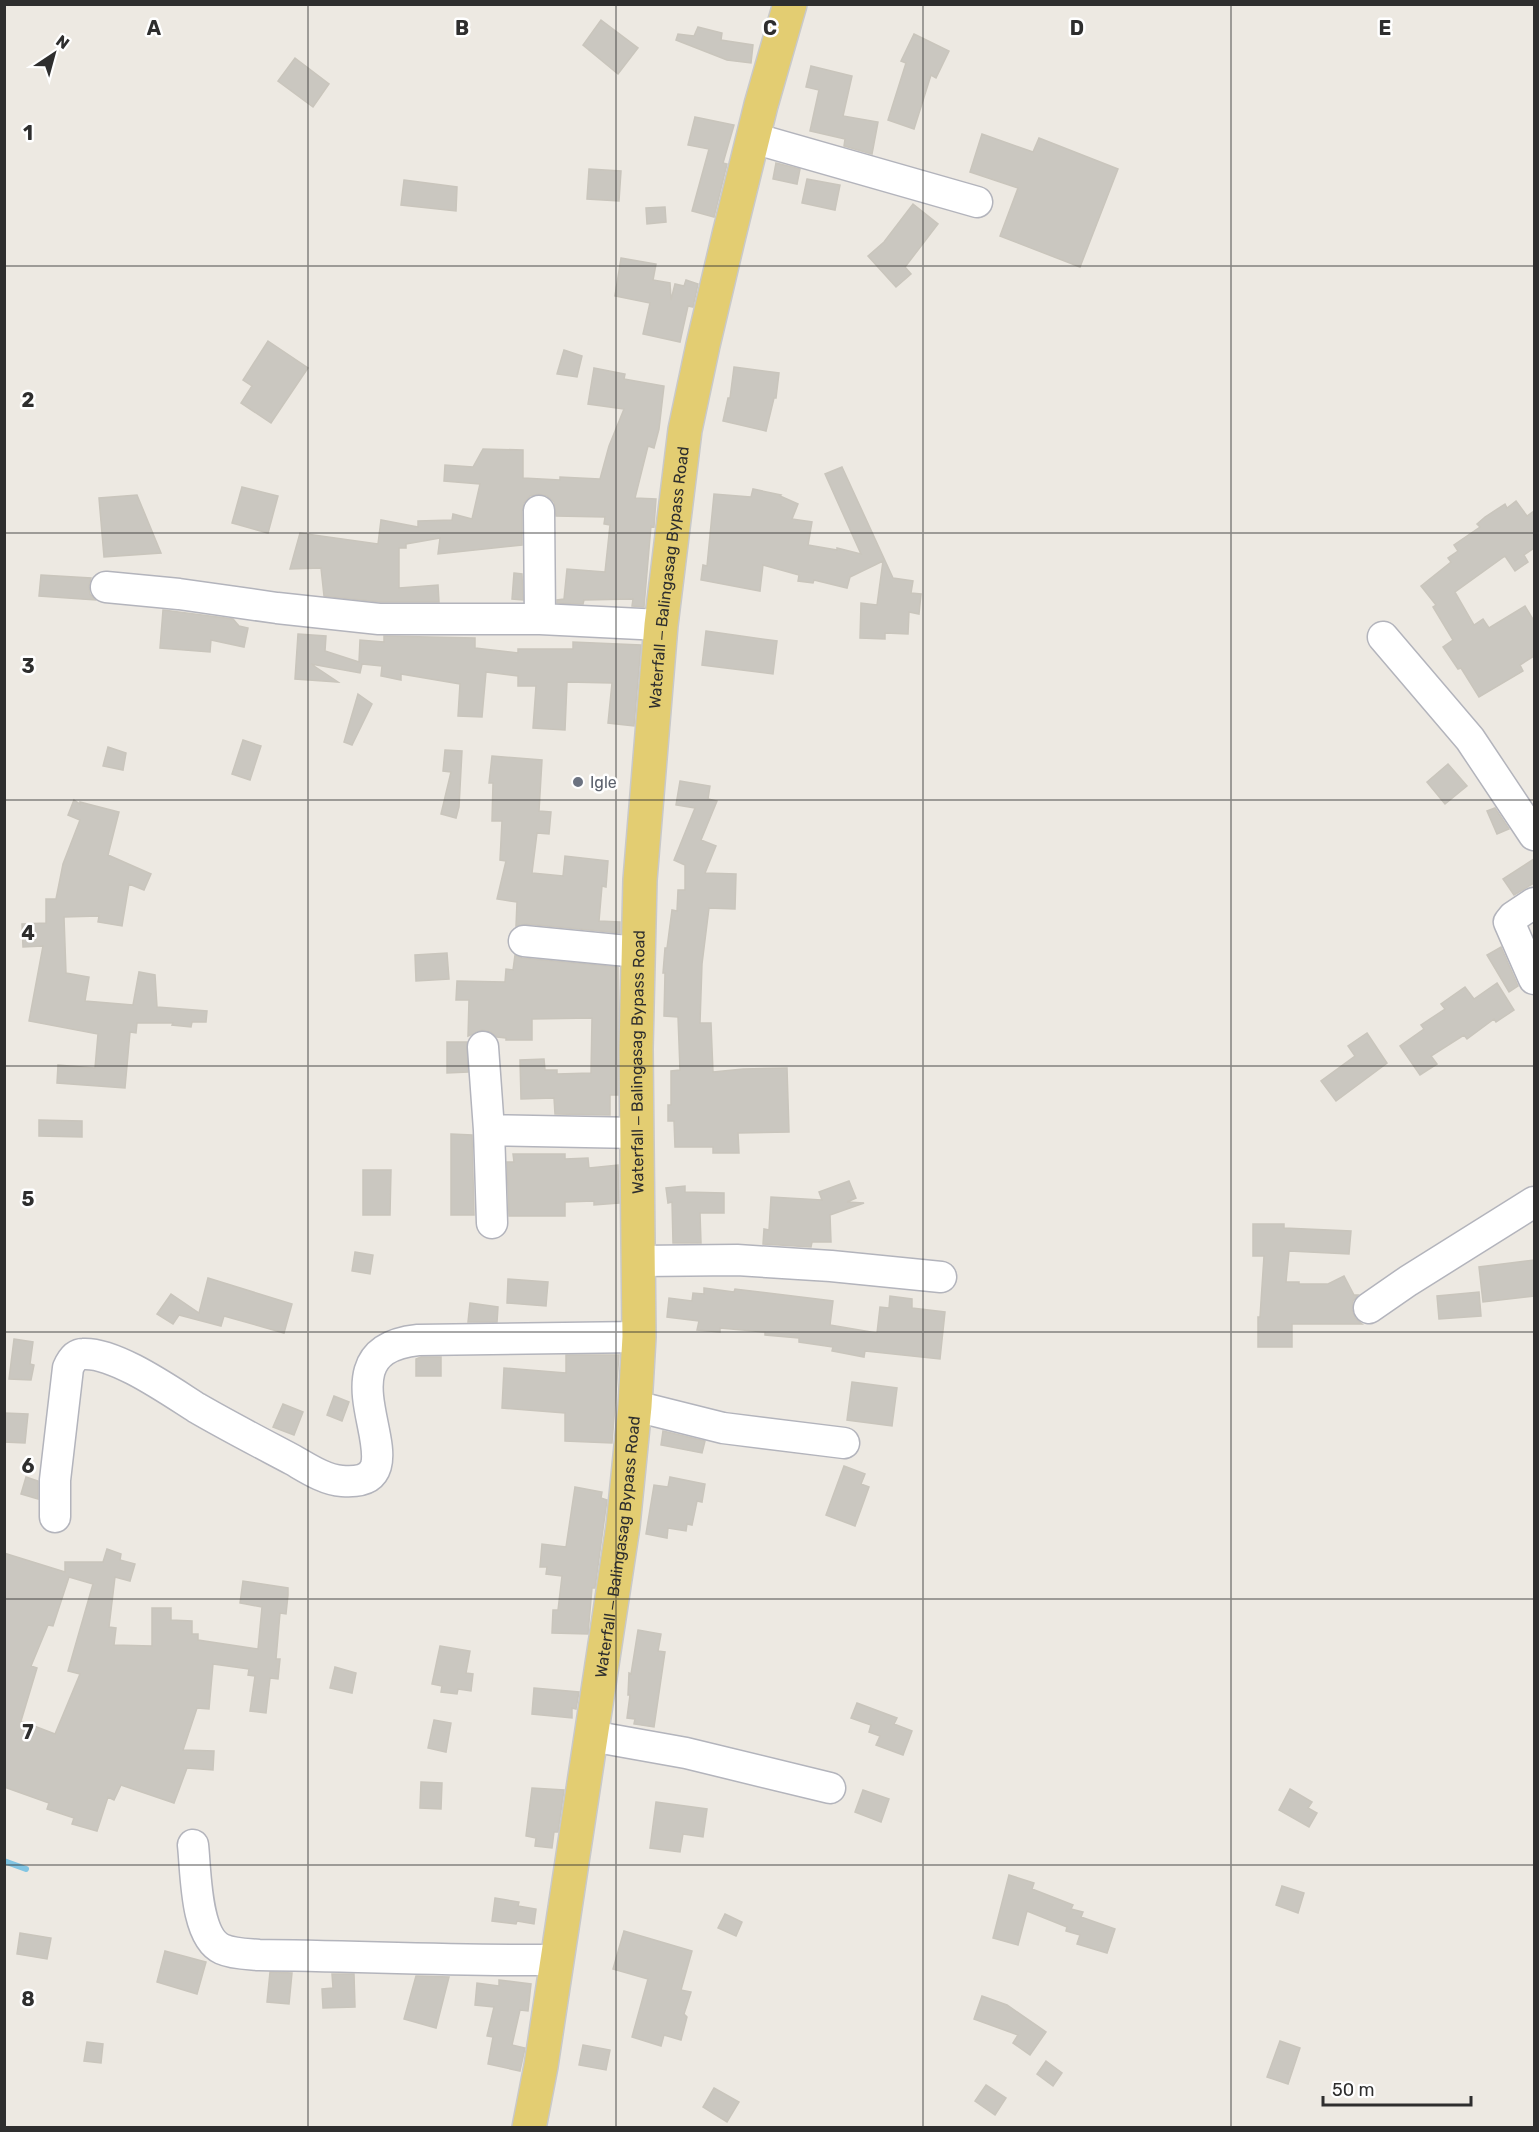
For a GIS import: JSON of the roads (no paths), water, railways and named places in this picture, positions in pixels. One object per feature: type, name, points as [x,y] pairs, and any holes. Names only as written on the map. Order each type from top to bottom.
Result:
[{"type":"main road","name":"Waterfall ‒ Balingasag Bypass Road","points":[[529,2127],[541,2066],[623,1526],[635,1406],[639,1337],[637,1133],[640,880],[661,625],[685,430],[702,345],[753,138],[790,4]]},
{"type":"street","points":[[753,138],[977,202]]},
{"type":"street","points":[[539,511],[540,619]]},
{"type":"street","points":[[106,587],[379,619],[540,619],[661,625]]},
{"type":"street","points":[[1383,637],[1464,731],[1534,835]]},
{"type":"street","points":[[1534,903],[1509,922],[1534,979]]},
{"type":"street","points":[[524,941],[638,952]]},
{"type":"street","points":[[483,1047],[492,1223]]},
{"type":"street","points":[[489,1130],[637,1133]]},
{"type":"street","points":[[1368,1308],[1534,1202]]},
{"type":"street","points":[[639,1261],[737,1260],[831,1266],[941,1277]]},
{"type":"street","points":[[55,1517],[55,1480],[68,1368],[75,1357],[82,1354],[128,1365],[208,1414],[316,1473],[339,1481],[355,1482],[372,1475],[379,1465],[379,1451],[369,1407],[367,1382],[370,1369],[380,1354],[392,1346],[418,1340],[639,1337]]},
{"type":"street","points":[[635,1406],[723,1428],[844,1443]]},
{"type":"street","points":[[591,1736],[686,1753],[830,1788]]},
{"type":"street","points":[[193,1845],[200,1912],[210,1940],[221,1949],[241,1954],[259,1955],[465,1961],[556,1960]]},
{"type":"waterway","points":[[4,1861],[26,1869]]},
{"type":"place","name":"Igle","points":[[578,782]]}]
